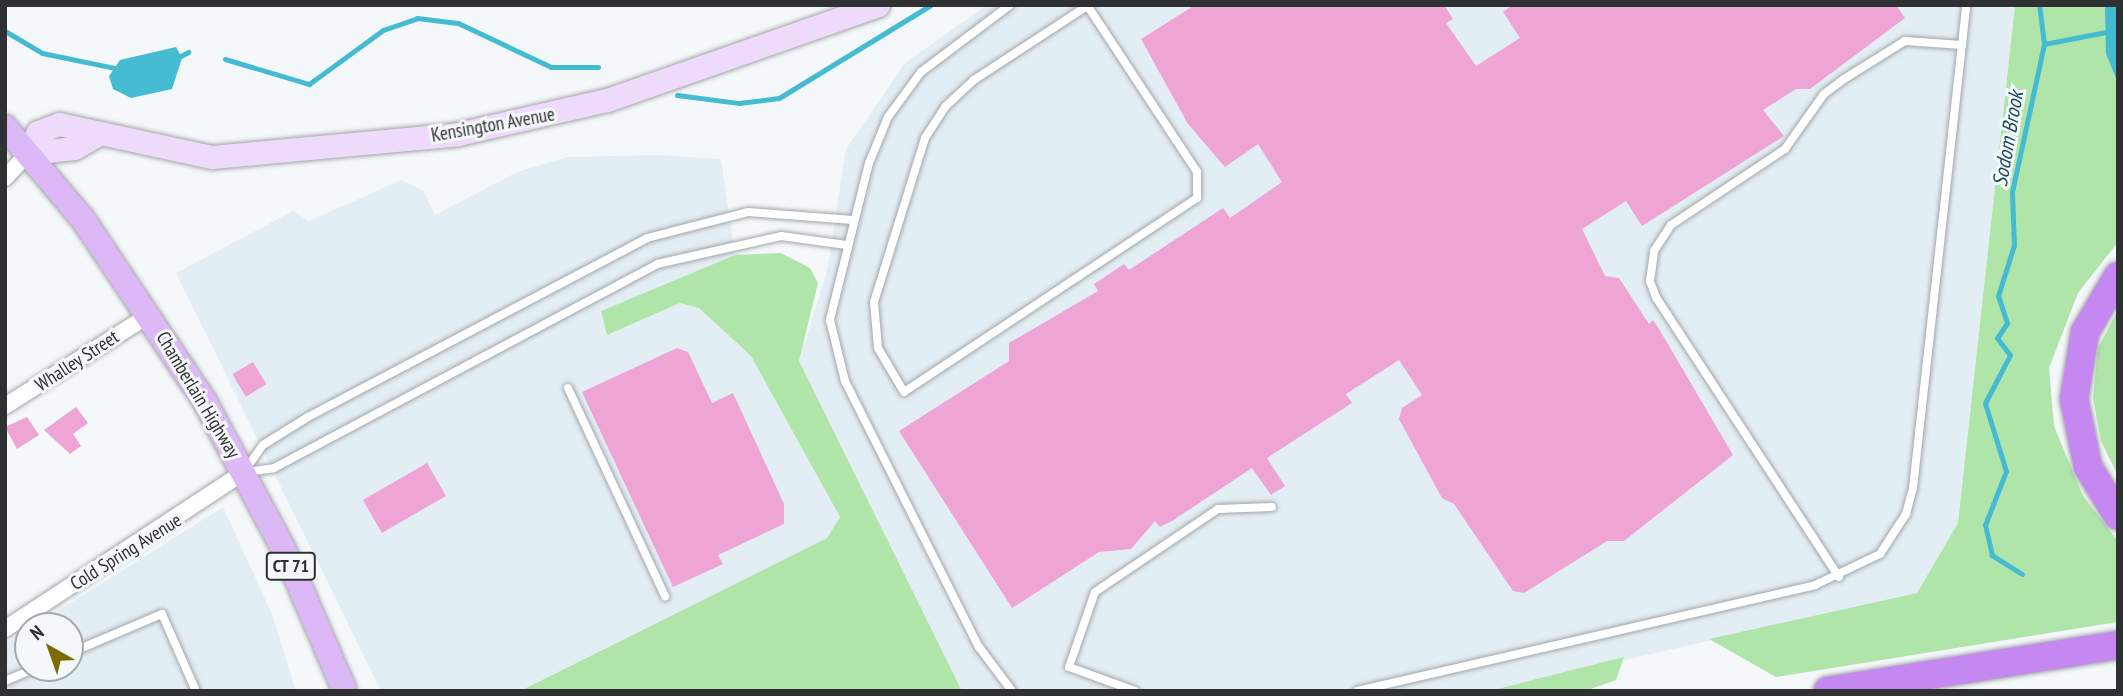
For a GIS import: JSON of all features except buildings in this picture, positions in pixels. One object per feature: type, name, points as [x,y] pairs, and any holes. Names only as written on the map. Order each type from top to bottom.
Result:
[{"type":"highway","points":[[2118,276],[2085,332],[2074,399],[2088,467],[2118,516]]},
{"type":"highway","points":[[1828,691],[2118,645]]},
{"type":"main road","name":"Kensington Avenue","points":[[28,153],[74,148],[94,136],[181,155],[233,157],[457,134],[607,100],[878,5]]},
{"type":"main road","name":"Chamberlain Highway","points":[[5,127],[28,153],[149,315],[244,472],[345,691]]},
{"type":"street","points":[[5,178],[28,153]]},
{"type":"street","name":"Whalley Street","points":[[5,406],[149,315]]},
{"type":"street","name":"Cold Spring Avenue","points":[[5,629],[244,472]]},
{"type":"lane","points":[[1010,5],[944,53],[902,94],[876,141],[846,245],[830,320],[836,362],[979,647],[1012,691]]},
{"type":"lane","points":[[1357,691],[1839,577],[1880,554],[1906,514],[1913,488],[1966,5]]},
{"type":"lane","points":[[1087,6],[1197,172],[1198,198],[904,392],[878,348],[874,302],[925,138],[946,106],[974,80],[1087,6]]},
{"type":"lane","points":[[1839,577],[1656,297],[1650,281],[1654,251],[1671,225],[1785,149],[1824,94],[1844,79],[1905,41],[1962,45]]},
{"type":"lane","points":[[244,472],[263,445],[308,417],[647,238],[748,212],[853,220]]},
{"type":"lane","points":[[244,472],[274,468],[657,264],[781,236],[846,245]]},
{"type":"lane","points":[[568,388],[665,596]]},
{"type":"lane","points":[[1135,691],[1069,667],[1094,592],[1218,509],[1272,507]]},
{"type":"lane","points":[[84,647],[162,614],[196,691]]},
{"type":"shaded area","points":[[987,5],[2015,5],[1958,523],[1917,593],[1490,691],[962,691],[799,361],[827,271],[846,149],[905,63]]},
{"type":"shaded area","points":[[658,155],[721,159],[735,255],[601,311],[607,335],[680,303],[699,308],[751,356],[840,517],[827,538],[520,691],[381,691],[176,273],[293,211],[309,221],[401,180],[423,190],[435,215],[517,172],[568,157]]},
{"type":"shaded area","points":[[223,507],[272,614],[296,691],[5,691],[5,644],[14,639],[14,682],[84,682],[84,612],[56,612]]},
{"type":"green space","points":[[2015,5],[2118,5],[2118,242],[2078,293],[2049,368],[2054,426],[2083,496],[2118,541],[2118,622],[1776,677],[1709,639],[1917,593],[1958,523]]},
{"type":"green space","points":[[781,253],[810,268],[818,283],[799,361],[962,691],[520,691],[827,538],[840,517],[751,356],[699,308],[680,303],[607,335],[601,311],[735,255]]},
{"type":"green space","points":[[2118,310],[2118,476],[2101,441],[2093,398],[2098,348]]},
{"type":"green space","points":[[1624,657],[1616,680],[1585,691],[1490,691]]},
{"type":"water","points":[[2105,5],[2118,5],[2118,83],[2106,54]]},
{"type":"water","points":[[176,47],[182,58],[172,89],[131,98],[113,89],[109,76],[120,60]]},
{"type":"waterway","points":[[677,95],[739,103],[779,98],[931,5]]},
{"type":"waterway","name":"Sodom Brook","points":[[2022,574],[1992,555],[1985,525],[2006,471],[1985,403],[2010,355],[1997,338],[2007,323],[1998,296],[2014,245],[2012,192],[2044,44],[2039,5]]},
{"type":"waterway","points":[[225,59],[309,84],[383,30],[417,18],[458,23],[551,67],[598,67]]},
{"type":"waterway","points":[[5,31],[42,53],[120,69]]},
{"type":"waterway","points":[[2044,44],[2106,32]]},
{"type":"waterway","points":[[175,59],[188,52]]}]
